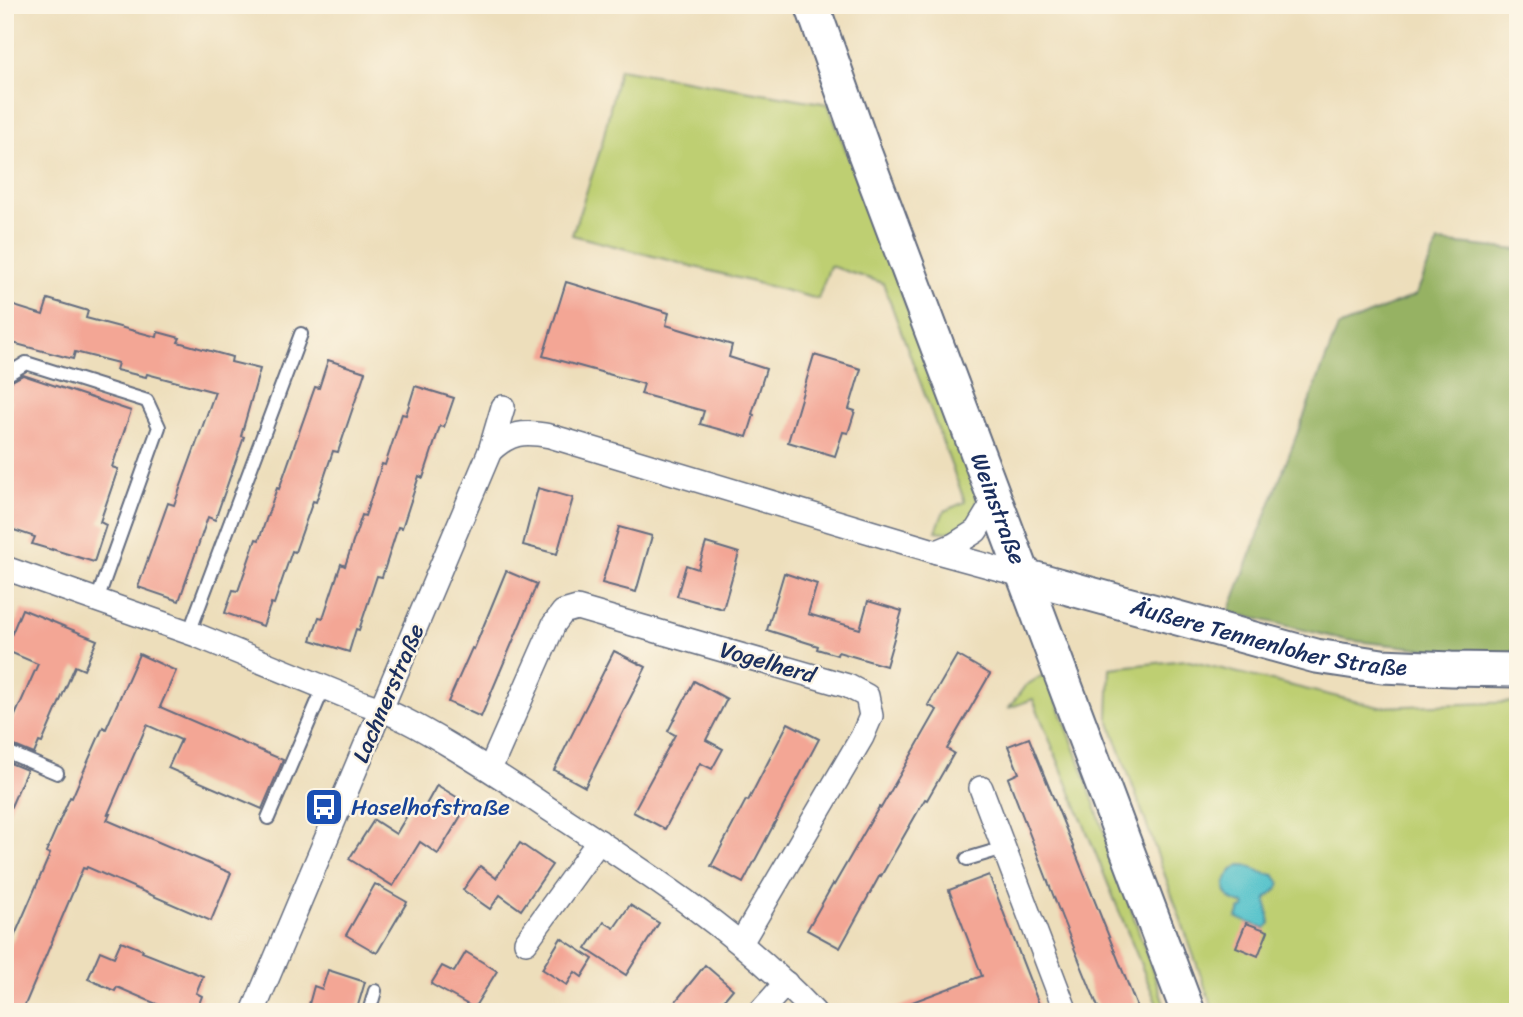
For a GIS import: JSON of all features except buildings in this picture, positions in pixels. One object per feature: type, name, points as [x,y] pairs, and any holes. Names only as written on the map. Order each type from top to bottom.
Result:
[{"type":"main road","name":"Weinstraße","points":[[812,5],[865,154],[1188,1012]]},
{"type":"main road","name":"Äußere Tennenloher Straße","points":[[1025,576],[1317,656],[1382,666],[1518,670]]},
{"type":"street","name":"Lachnerstraße","points":[[253,1012],[490,451],[503,407]]},
{"type":"street","points":[[490,451],[513,435],[550,436],[1025,576]]},
{"type":"street","points":[[937,552],[976,531],[995,500]]},
{"type":"street","points":[[5,568],[189,633],[407,720],[490,769],[681,897],[741,943],[814,1012]]},
{"type":"street","name":"Vogelherd","points":[[490,769],[554,624],[564,612],[577,608],[848,686],[867,696],[871,716],[862,737],[741,943]]},
{"type":"street","points":[[981,788],[1066,1012]]},
{"type":"street","points":[[526,942],[599,841]]},
{"type":"street","points":[[760,1012],[786,984]]},
{"type":"lane","points":[[189,633],[301,334]]},
{"type":"lane","points":[[5,376],[26,363],[147,401],[159,427],[97,600]]},
{"type":"lane","points":[[268,818],[324,687]]},
{"type":"lane","points":[[5,751],[57,773]]},
{"type":"lane","points":[[967,859],[1004,848]]},
{"type":"lane","points":[[369,1012],[376,990]]},
{"type":"green space","points":[[619,69],[828,104],[976,486],[974,515],[964,527],[957,531],[936,531],[944,511],[965,502],[883,283],[830,266],[818,299],[572,235],[601,148]]},
{"type":"green space","points":[[1438,242],[1518,250],[1518,328],[1513,349],[1518,366],[1518,653],[1437,650],[1346,640],[1229,612],[1338,327],[1416,295]]},
{"type":"green space","points":[[1185,660],[1379,707],[1518,702],[1518,1012],[1214,1012],[1108,717],[1110,668]]},
{"type":"green space","points":[[1046,673],[1167,1012],[1160,1012],[1033,699],[1009,708],[1025,686]]},
{"type":"water","points":[[1240,865],[1274,875],[1280,883],[1266,899],[1270,923],[1265,929],[1237,918],[1240,909],[1245,906],[1226,893],[1229,875]]},
{"type":"place","name":"Haselhofstraße","points":[[324,807]]}]
